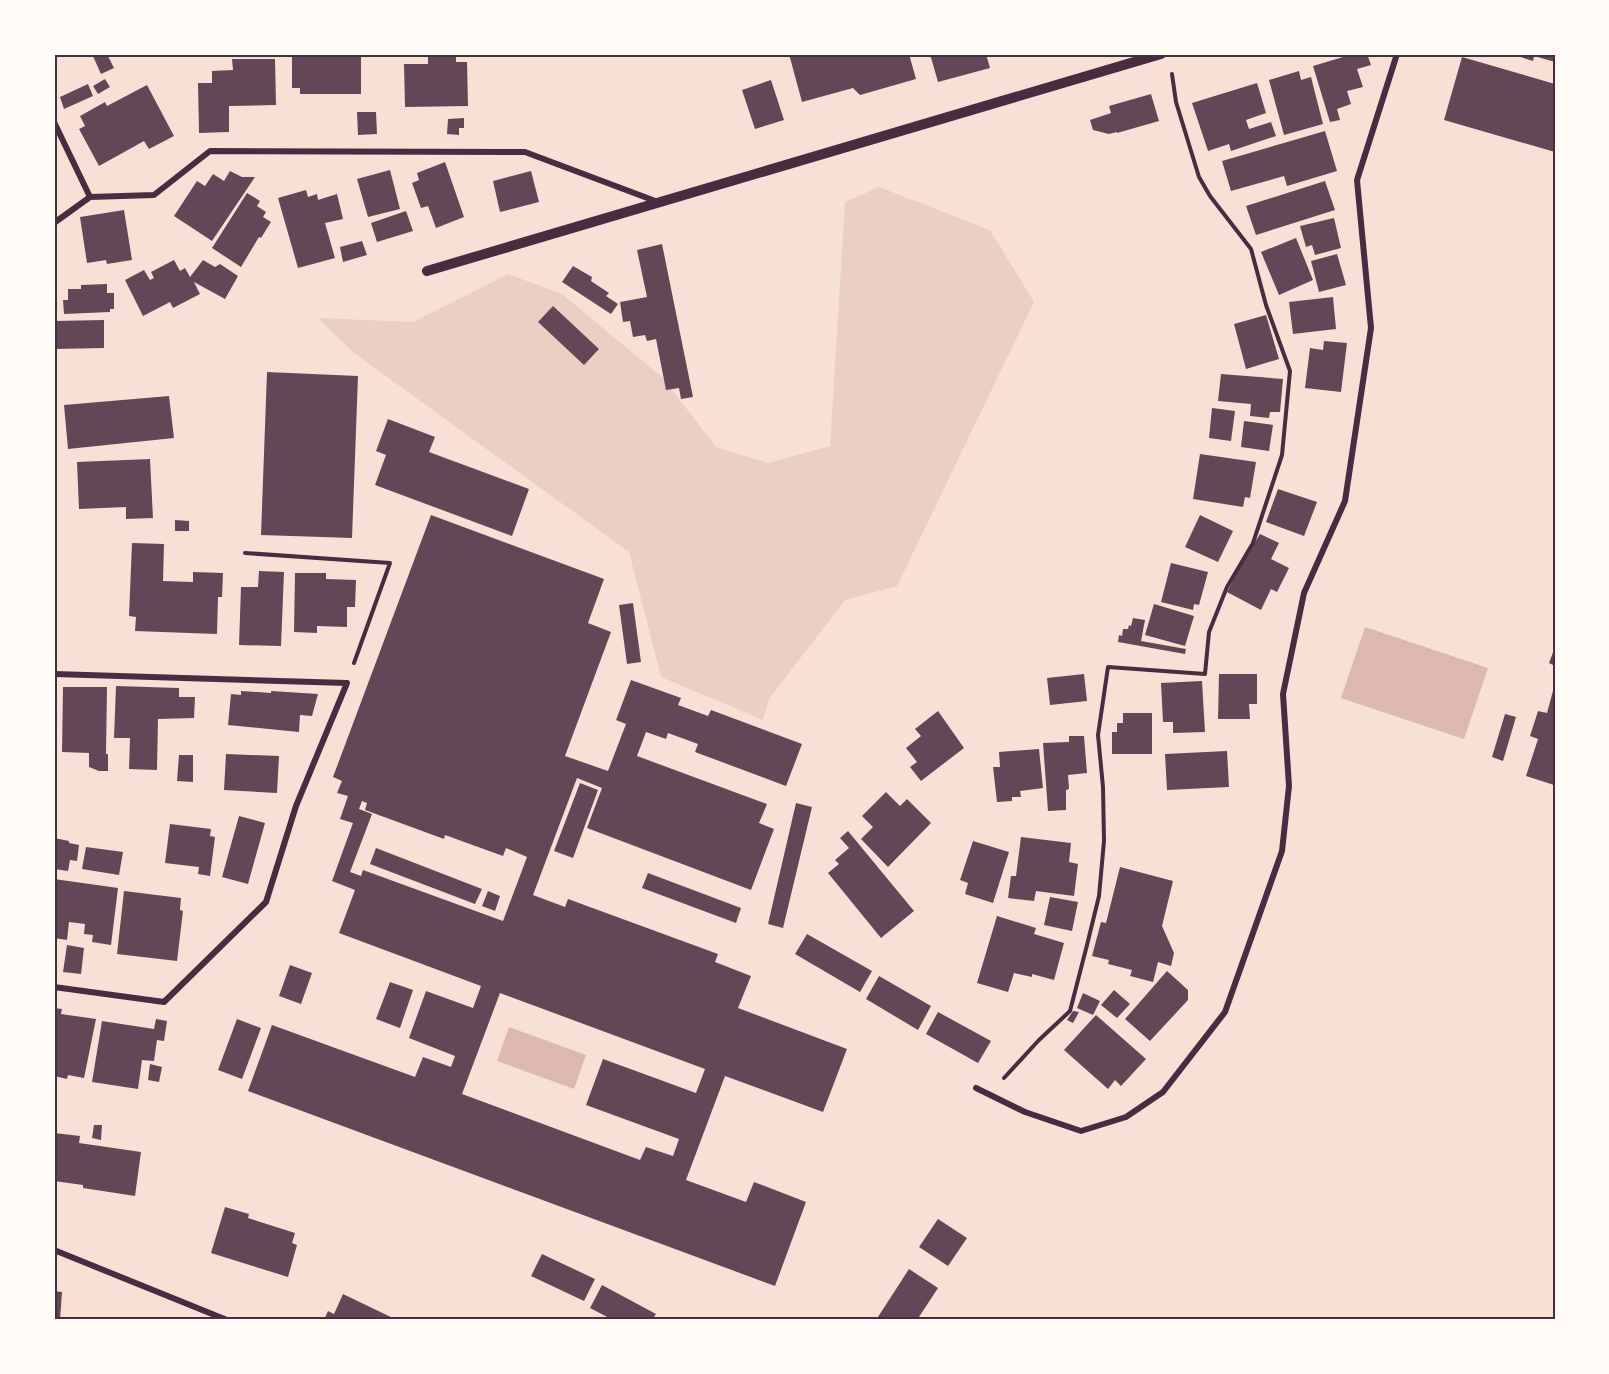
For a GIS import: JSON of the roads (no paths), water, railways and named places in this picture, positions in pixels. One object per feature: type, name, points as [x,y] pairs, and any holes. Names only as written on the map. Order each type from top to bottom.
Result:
[{"type":"street","points":[[427,272],[1161,54]]},
{"type":"street","points":[[976,1088],[1025,1112],[1081,1131],[1126,1117],[1163,1092],[1225,1012],[1282,851],[1289,786],[1283,694],[1304,593],[1345,501],[1371,328],[1357,180],[1396,54]]},
{"type":"street","points":[[54,122],[90,197]]},
{"type":"street","points":[[54,223],[90,197],[154,195],[210,151],[525,152],[658,202]]},
{"type":"street","points":[[54,674],[347,683],[296,806],[267,902],[165,1002],[54,987]]},
{"type":"street","points":[[54,1250],[228,1320]]}]
